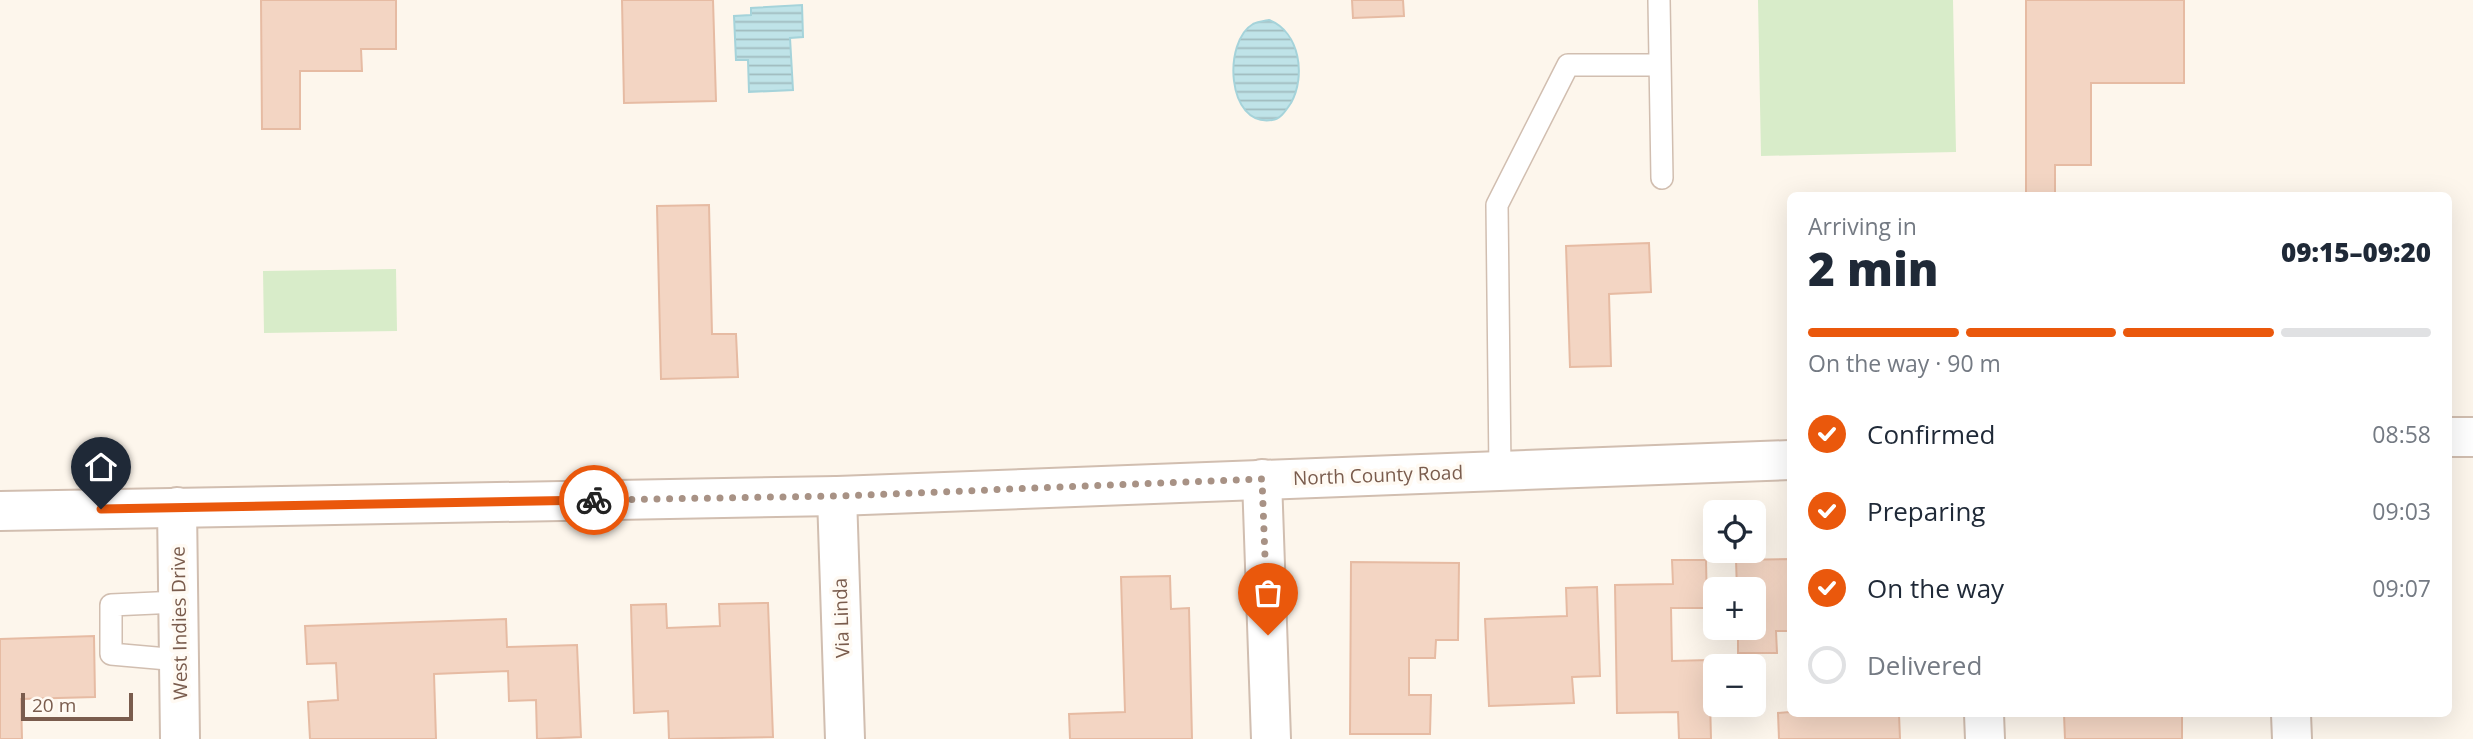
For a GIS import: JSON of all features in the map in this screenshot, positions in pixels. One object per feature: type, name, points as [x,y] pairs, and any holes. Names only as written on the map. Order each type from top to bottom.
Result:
[{"type":"street","points":[[2452,437],[2473,436]]},
{"type":"street","name":"North County Road","points":[[0,511],[838,496],[1787,460]]},
{"type":"street","points":[[1262,479],[1271,739]]},
{"type":"street","name":"Via Linda","points":[[838,496],[845,739]]},
{"type":"street","name":"West Indies Drive","points":[[177,507],[180,739]]},
{"type":"street","points":[[1984,717],[1985,739]]},
{"type":"street","points":[[2291,717],[2292,739]]},
{"type":"lane","points":[[1659,0],[1662,178]]},
{"type":"lane","points":[[1500,470],[1497,205],[1568,65],[1660,65]]},
{"type":"lane","points":[[178,602],[111,605],[111,654],[179,660]]},
{"type":"green space","points":[[1758,0],[1953,0],[1956,152],[1761,156]]},
{"type":"green space","points":[[396,269],[397,331],[264,333],[263,271]]},
{"type":"water","points":[[802,5],[803,37],[790,38],[793,90],[749,92],[748,60],[736,60],[734,16],[751,15],[751,8]]},
{"type":"water","points":[[1269,20],[1288,34],[1294,44],[1299,68],[1296,92],[1291,103],[1281,116],[1272,120],[1257,119],[1245,110],[1234,81],[1237,47],[1243,33],[1253,24]]},
{"type":"building","points":[[261,0],[396,0],[396,49],[361,49],[362,71],[300,71],[300,129],[262,129]]},
{"type":"building","points":[[622,0],[713,0],[716,101],[624,103]]},
{"type":"building","points":[[1352,0],[1403,0],[1404,16],[1353,18]]},
{"type":"building","points":[[2026,0],[2184,0],[2184,83],[2091,83],[2091,165],[2055,165],[2055,192],[2026,192]]},
{"type":"building","points":[[709,205],[712,334],[736,334],[738,377],[661,379],[657,206]]},
{"type":"building","points":[[1649,243],[1651,292],[1609,294],[1611,366],[1570,367],[1566,246]]},
{"type":"building","points":[[1766,559],[1787,559],[1787,631],[1776,631],[1777,653],[1738,653],[1738,640],[1766,640],[1766,577],[1737,577],[1736,563],[1766,563]]},
{"type":"building","points":[[1672,560],[1703,560],[1703,563],[1706,563],[1706,577],[1703,577],[1703,608],[1671,608],[1672,661],[1703,660],[1703,717],[1710,717],[1711,739],[1679,739],[1678,712],[1617,713],[1615,585],[1673,584]]},
{"type":"building","points":[[1351,562],[1459,563],[1458,640],[1436,640],[1435,658],[1409,658],[1409,695],[1431,695],[1430,734],[1350,734]]},
{"type":"building","points":[[1170,576],[1171,609],[1189,608],[1192,739],[1070,739],[1069,714],[1125,712],[1121,577]]},
{"type":"building","points":[[1597,587],[1600,676],[1572,677],[1574,703],[1489,706],[1485,619],[1567,616],[1566,588]]},
{"type":"building","points":[[768,603],[773,737],[669,739],[668,711],[634,713],[631,605],[666,604],[667,628],[720,626],[719,604]]},
{"type":"building","points":[[506,619],[507,647],[577,645],[581,737],[537,739],[536,700],[509,701],[508,671],[434,674],[436,739],[310,739],[308,702],[338,700],[336,663],[307,664],[305,626]]},
{"type":"building","points":[[94,636],[95,697],[21,699],[22,739],[0,739],[0,639]]},
{"type":"building","points":[[1787,712],[1787,717],[1899,717],[1900,739],[1779,739],[1778,713]]},
{"type":"building","points":[[2064,717],[2182,717],[2182,739],[2065,739]]},
{"type":"way so far","points":[[594,500],[838,496],[1262,479],[1268,635]]},
{"type":"route","points":[[101,509],[594,500]]}]
